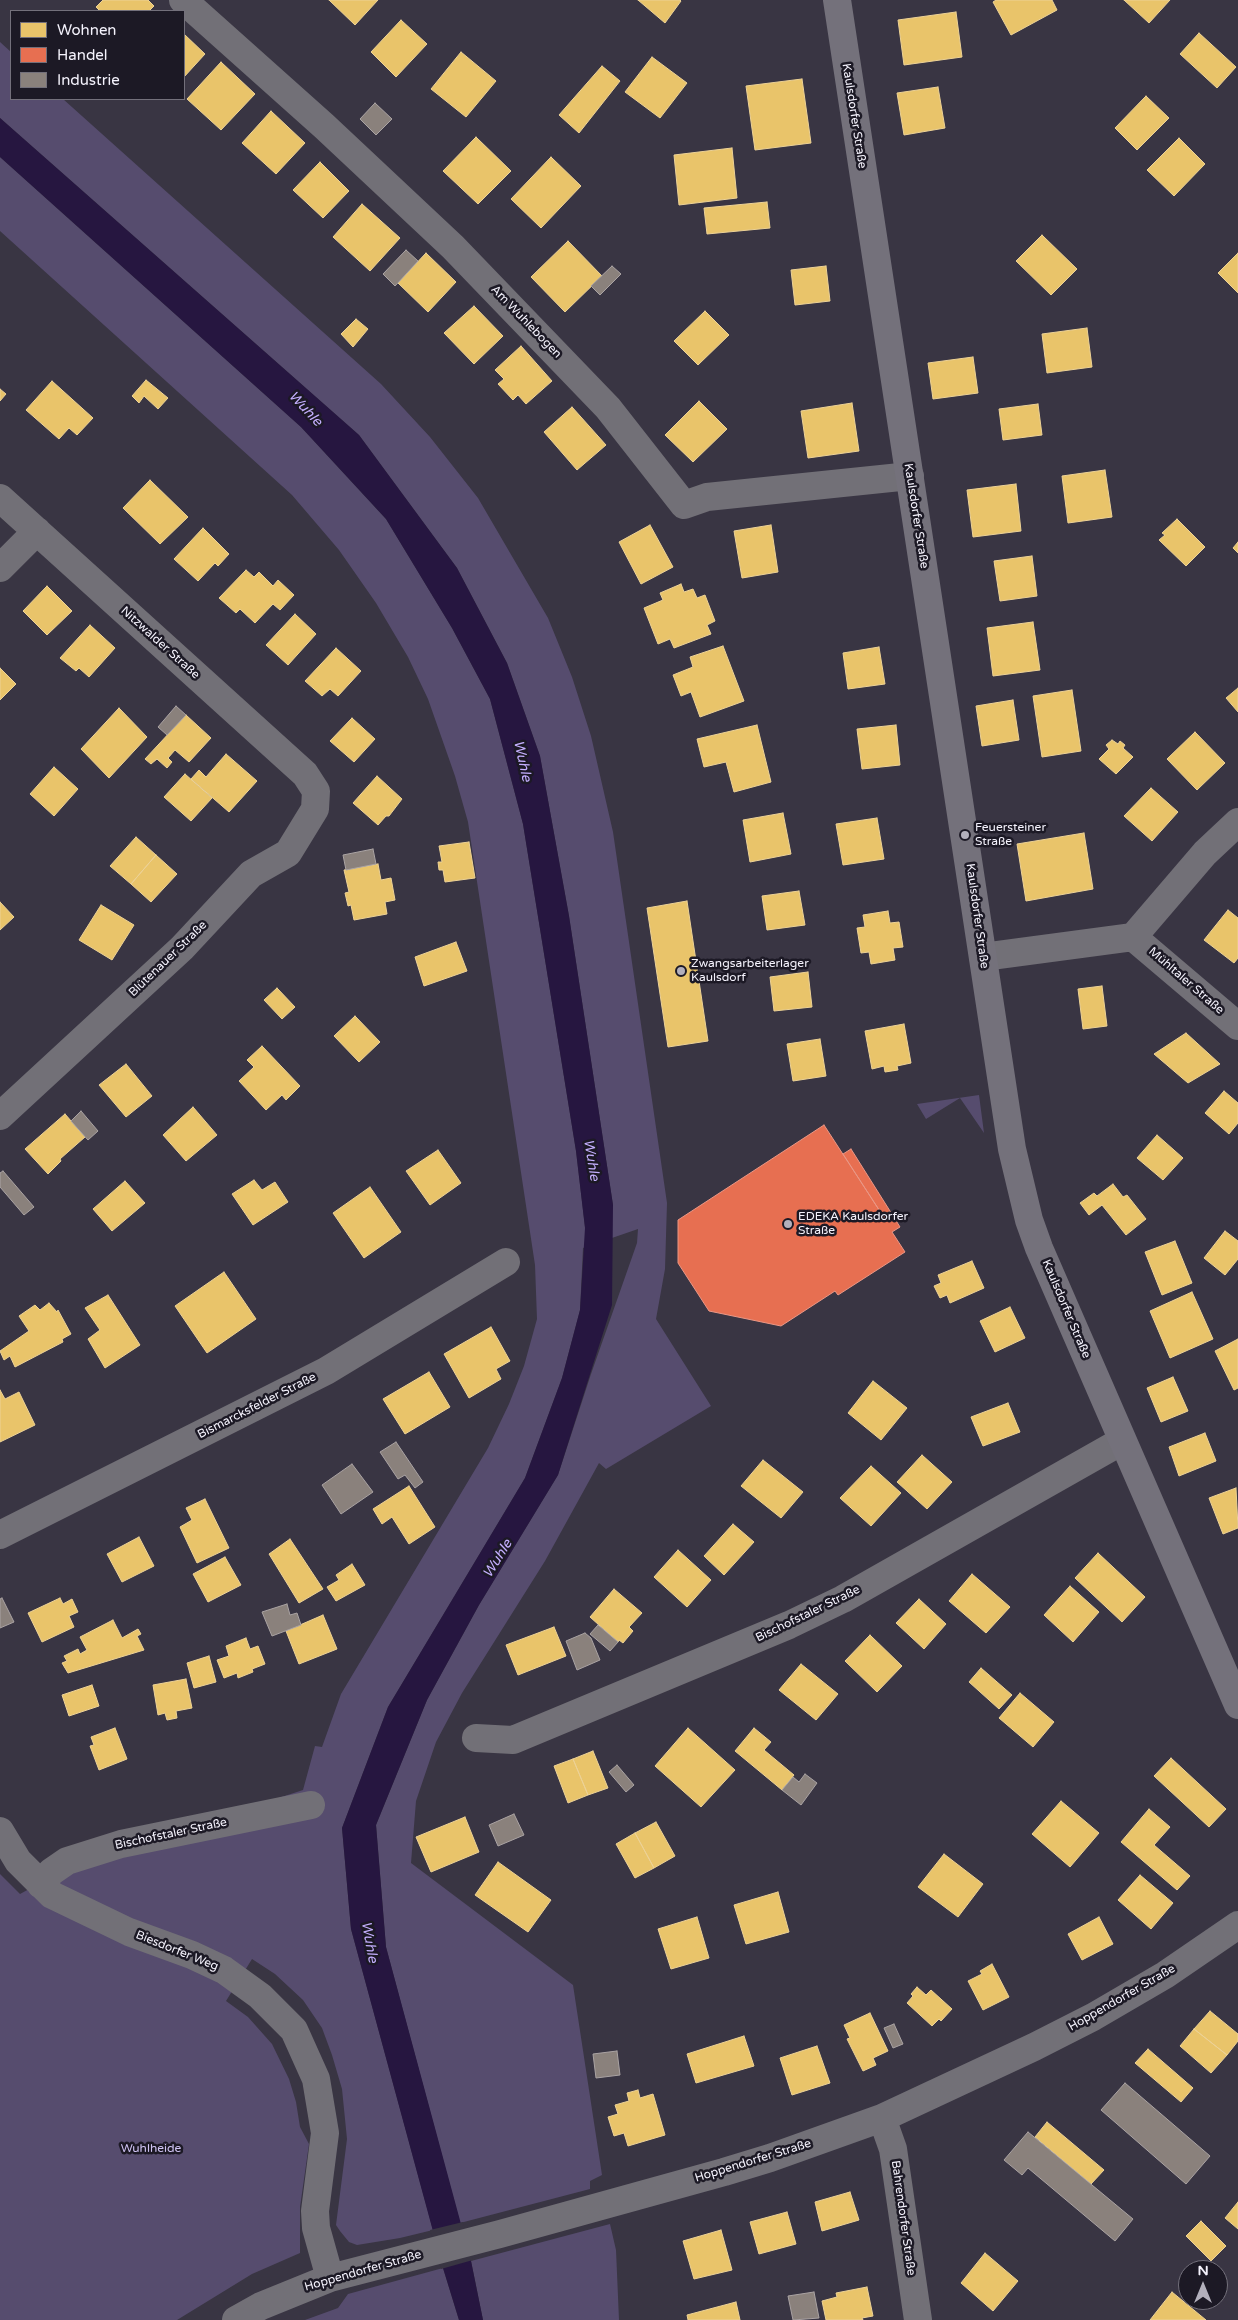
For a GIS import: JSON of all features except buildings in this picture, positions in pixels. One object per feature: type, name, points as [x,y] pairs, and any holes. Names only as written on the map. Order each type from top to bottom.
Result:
[{"type":"main road","name":"Kaulsdorfer Straße","points":[[837,0],[1012,1149],[1029,1220],[1122,1441],[1238,1705]]},
{"type":"street","name":"Am Wuhlebogen","points":[[183,0],[331,133],[453,248],[608,408],[684,505],[707,497],[910,476]]},
{"type":"street","name":"Nitzwalder Straße","points":[[0,498],[305,774],[316,791]]},
{"type":"street","points":[[0,568],[37,531]]},
{"type":"street","name":"Blütenauer Straße","points":[[0,1116],[182,948],[252,874],[288,853],[315,809],[316,791]]},
{"type":"street","points":[[983,957],[1133,937],[1204,853],[1238,822]]},
{"type":"street","name":"Mühltaler Straße","points":[[1133,937],[1238,1026]]},
{"type":"street","name":"Bismarcksfelder Straße","points":[[0,1536],[326,1371],[506,1262]]},
{"type":"street","name":"Bischofstaler Straße","points":[[476,1738],[513,1740],[789,1625],[843,1599],[1122,1441]]},
{"type":"street","name":"Bischofstaler Straße","points":[[41,1885],[51,1872],[66,1861],[122,1844],[311,1805]]},
{"type":"street","name":"Biesdorfer Weg","points":[[0,1831],[18,1861],[52,1895],[129,1932],[192,1955],[224,1970],[260,1996],[294,2030],[316,2079],[325,2133],[315,2211],[316,2228],[330,2278]]},
{"type":"street","name":"Hoppendorfer Straße","points":[[236,2320],[261,2306],[330,2278],[500,2234],[770,2158],[882,2118],[1034,2047],[1093,2017],[1164,1975],[1238,1925]]},
{"type":"street","name":"Bahrendorfer Straße","points":[[882,2118],[893,2149],[918,2320]]},
{"type":"green space","name":"Wuhlheide","points":[[0,42],[10,51],[10,100],[64,100],[381,384],[430,437],[478,498],[548,618],[572,677],[591,736],[613,832],[667,1203],[665,1269],[656,1319],[711,1406],[606,1469],[599,1463],[545,1561],[462,1693],[436,1742],[416,1801],[411,1863],[573,1985],[602,2175],[590,2181],[590,2189],[460,2223],[386,1947],[376,1825],[427,1700],[479,1605],[558,1475],[637,1243],[638,1229],[583,1248],[580,1310],[562,1378],[525,1478],[388,1707],[342,1828],[351,1929],[433,2230],[357,2245],[349,2242],[340,2231],[336,2225],[347,2139],[342,2089],[332,2055],[322,2028],[303,2000],[275,1974],[252,1959],[226,2001],[248,2017],[272,2044],[289,2079],[296,2102],[300,2127],[309,2144],[300,2207],[300,2253],[252,2274],[177,2320],[0,2320],[0,1874],[20,1894],[73,1865],[303,1790],[315,1746],[322,1747],[341,1694],[488,1448],[509,1404],[524,1366],[537,1319],[535,1265],[468,822],[455,776],[428,699],[408,657],[376,603],[339,550],[292,495],[0,231],[0,157],[301,427],[386,519],[452,628],[490,699],[523,824],[576,1151],[585,1227],[613,1205],[569,916],[540,756],[507,663],[457,568],[359,435],[0,118]]},
{"type":"green space","points":[[979,1095],[984,1133],[960,1098],[926,1119],[917,1104]]},
{"type":"green space","points":[[610,2224],[616,2250],[619,2320],[483,2320],[471,2261]]},
{"type":"green space","points":[[443,2268],[459,2320],[305,2320],[338,2308],[348,2294]]},
{"type":"water","name":"Wuhle","points":[[0,118],[359,435],[457,568],[507,663],[540,756],[569,916],[613,1205],[612,1305],[558,1475],[479,1605],[427,1700],[376,1825],[386,1947],[471,2261],[483,2320],[459,2320],[443,2268],[351,1929],[342,1828],[388,1707],[525,1478],[562,1378],[580,1310],[585,1228],[576,1151],[523,824],[490,699],[452,628],[386,519],[301,427],[0,157]]},
{"type":"pier","points":[[463,2222],[473,2260],[441,2269],[430,2230]]},
{"type":"place","name":"Feuersteiner Straße","points":[[965,835]]},
{"type":"place","name":"Zwangsarbeiterlager Kaulsdorf","points":[[681,971]]},
{"type":"place","name":"EDEKA Kaulsdorfer Straße","points":[[788,1224]]}]
